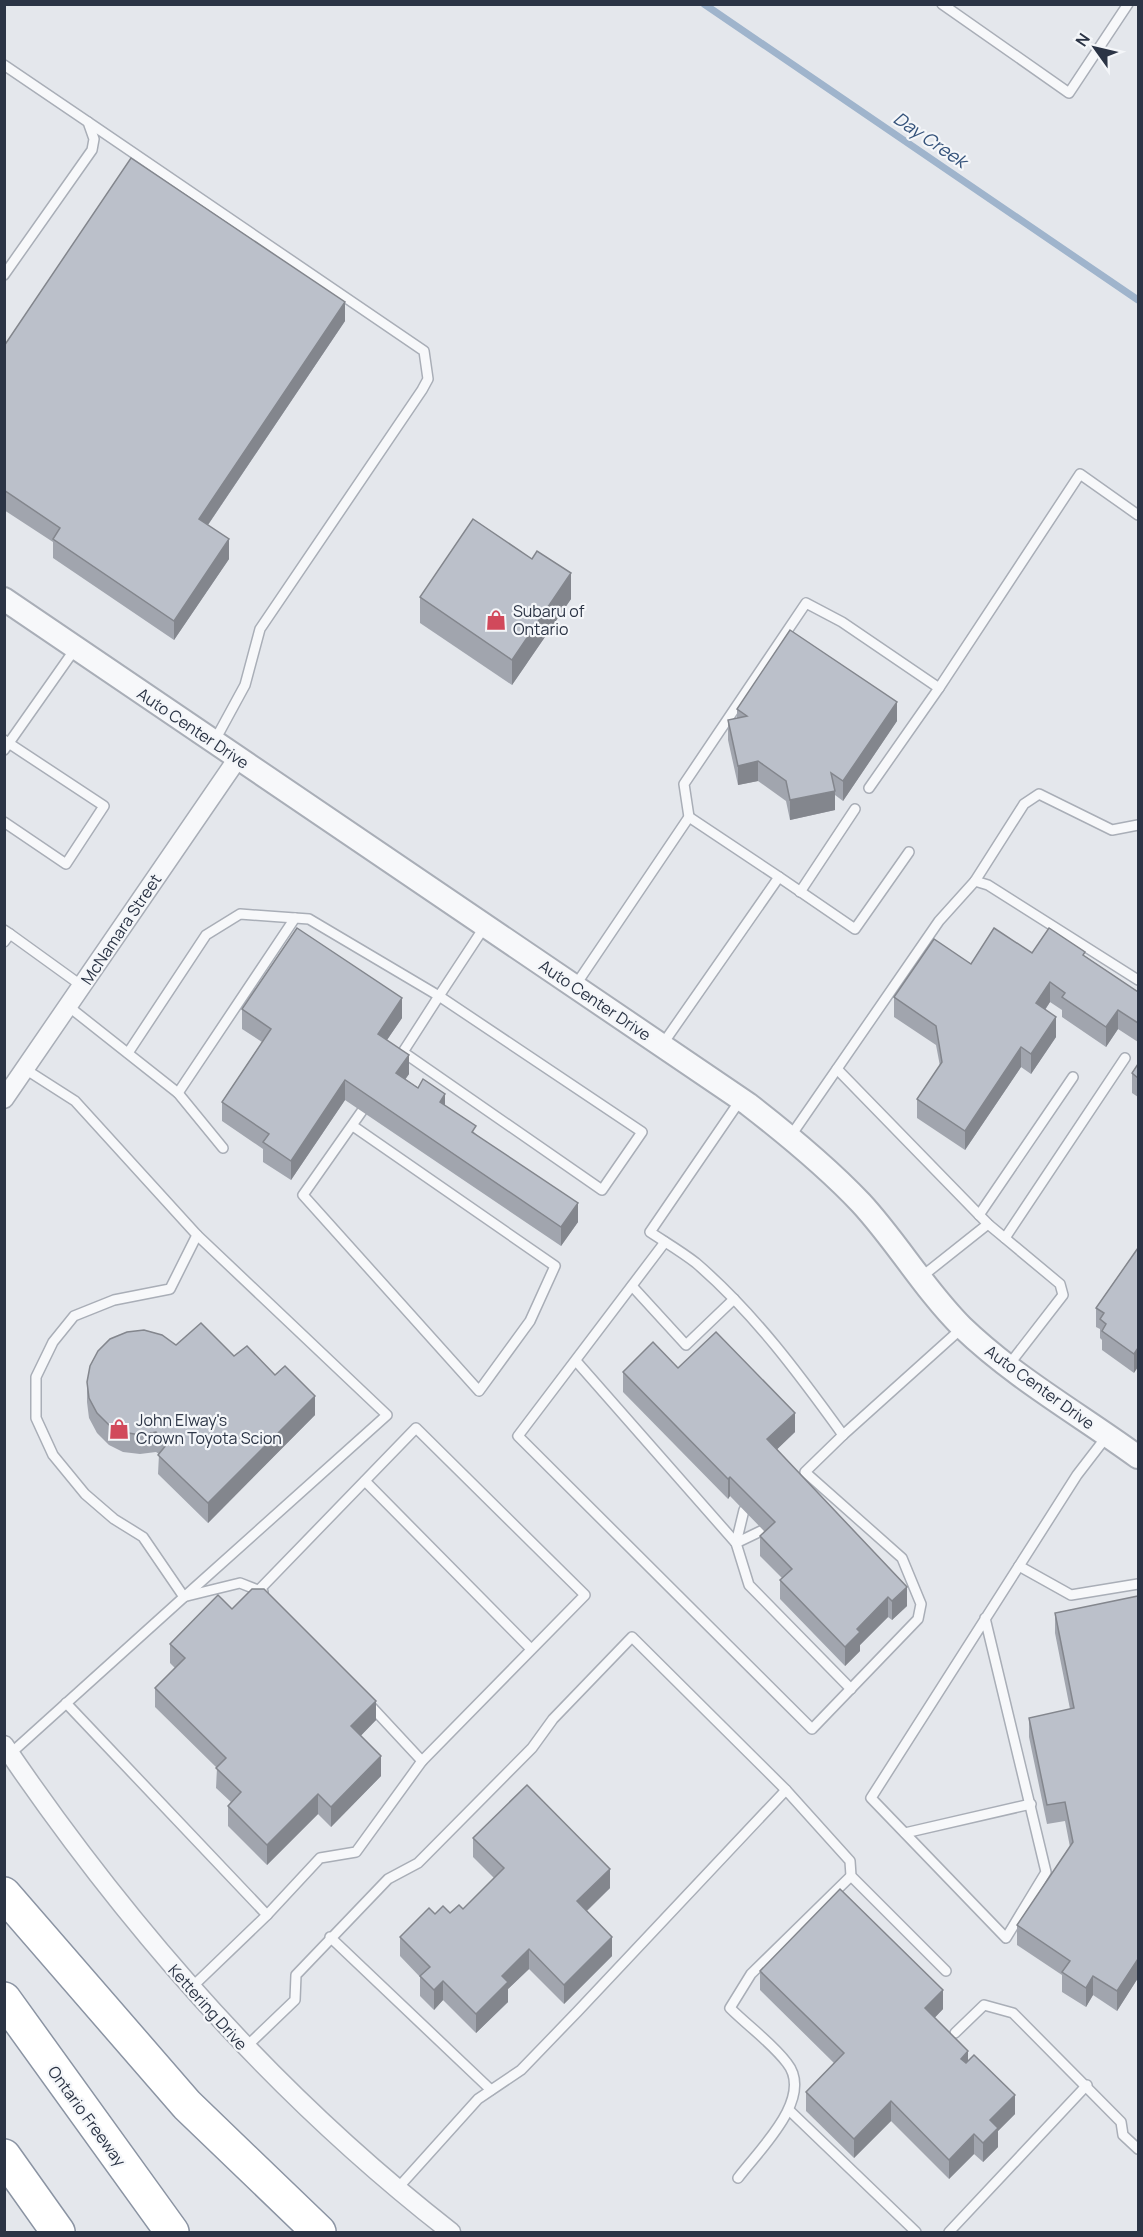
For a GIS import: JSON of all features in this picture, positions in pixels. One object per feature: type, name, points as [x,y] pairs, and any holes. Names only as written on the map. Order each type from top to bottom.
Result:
[{"type":"highway","points":[[4,1894],[188,2105],[319,2232]]},
{"type":"highway","name":"Ontario Freeway","points":[[4,1999],[172,2232]]},
{"type":"highway","points":[[4,2156],[58,2232]]},
{"type":"street","name":"Auto Center Drive","points":[[4,598],[75,649],[741,1099],[790,1137],[862,1204],[920,1278],[963,1327],[1008,1367],[1138,1455]]},
{"type":"street","name":"McNamara Street","points":[[4,1099],[238,758]]},
{"type":"street","name":"Kettering Drive","points":[[7,1750],[50,1812],[142,1932],[245,2048],[397,2189],[451,2232]]},
{"type":"lane","points":[[942,4],[1069,93],[1128,4]]},
{"type":"lane","points":[[4,64],[360,305],[424,351],[428,365],[428,379],[260,629],[245,686],[214,742]]},
{"type":"lane","points":[[4,274],[92,150],[94,139],[88,122]]},
{"type":"lane","points":[[869,788],[939,688],[1080,474],[1138,515]]},
{"type":"lane","points":[[574,986],[689,817],[684,784],[806,603],[842,622],[939,688]]},
{"type":"lane","points":[[4,822],[66,864],[104,806],[6,744],[75,649]]},
{"type":"lane","points":[[790,1137],[939,921],[975,881],[1024,804],[1039,794],[1112,830],[1138,825]]},
{"type":"lane","points":[[800,892],[855,809]]},
{"type":"lane","points":[[689,817],[855,929],[909,852]]},
{"type":"lane","points":[[662,1045],[779,877]]},
{"type":"lane","points":[[975,881],[988,885],[1138,980]]},
{"type":"lane","points":[[128,1053],[206,935],[240,914],[309,919],[439,996],[642,1132],[602,1190],[401,1055],[439,996],[485,926]]},
{"type":"lane","points":[[178,1093],[295,918]]},
{"type":"lane","points":[[6,935],[82,986]]},
{"type":"lane","points":[[68,1006],[178,1093],[223,1148]]},
{"type":"lane","points":[[1005,1238],[1125,1058]]},
{"type":"lane","points":[[837,1069],[988,1224],[1060,1284],[1063,1295],[1008,1367]]},
{"type":"lane","points":[[7,1750],[66,1704],[387,1415],[197,1235],[75,1101],[25,1070]]},
{"type":"lane","points":[[979,1215],[1073,1077]]},
{"type":"lane","points":[[741,1099],[650,1232],[694,1262],[734,1299],[807,1385],[843,1435]]},
{"type":"lane","points":[[352,1126],[555,1266],[530,1321],[479,1390],[303,1195],[362,1111]]},
{"type":"lane","points":[[920,1278],[988,1224]]},
{"type":"lane","points":[[184,1597],[143,1537],[114,1519],[85,1494],[53,1455],[36,1418],[36,1377],[53,1342],[74,1316],[114,1299],[170,1289],[197,1235]]},
{"type":"lane","points":[[665,1242],[518,1436],[812,1729],[918,1619],[921,1604],[902,1558],[805,1472],[794,1473]]},
{"type":"lane","points":[[632,1286],[687,1345],[734,1299]]},
{"type":"lane","points":[[803,1483],[805,1472],[963,1327]]},
{"type":"lane","points":[[576,1361],[736,1543],[749,1585],[851,1689]]},
{"type":"lane","points":[[190,1988],[267,1915],[320,1858],[356,1852],[422,1761],[585,1595],[416,1428],[260,1589]]},
{"type":"lane","points":[[986,1618],[1046,1872],[1006,1938],[871,1798],[1077,1475],[1107,1436]]},
{"type":"lane","points":[[365,1481],[531,1649]]},
{"type":"lane","points":[[736,1543],[744,1510]]},
{"type":"lane","points":[[736,1543],[763,1530]]},
{"type":"lane","points":[[1019,1566],[1071,1595],[1138,1584]]},
{"type":"lane","points":[[184,1597],[240,1583],[260,1589],[268,1597]]},
{"type":"lane","points":[[245,2048],[296,2000],[296,1975],[330,1937],[388,1879],[418,1863],[532,1748],[553,1719],[632,1638],[786,1790],[850,1860],[851,1876],[946,1971]]},
{"type":"lane","points":[[357,1692],[422,1761]]},
{"type":"lane","points":[[66,1704],[267,1915]]},
{"type":"lane","points":[[397,2189],[478,2099],[521,2070],[786,1790]]},
{"type":"lane","points":[[905,1833],[1031,1804]]},
{"type":"lane","points":[[738,2178],[790,2111],[797,2085],[789,2064],[730,2008],[751,1974],[851,1876]]},
{"type":"lane","points":[[330,1937],[491,2090]]},
{"type":"lane","points":[[955,2033],[984,2005],[1013,2013],[1087,2085],[1121,2122],[1122,2135],[1138,2149]]},
{"type":"lane","points":[[949,2232],[1087,2085]]},
{"type":"lane","points":[[790,2111],[916,2232]]},
{"type":"building","points":[[131,158],[345,302],[199,519],[229,539],[174,621],[53,539],[60,528],[4,490],[4,346]]},
{"type":"building","points":[[473,519],[532,559],[537,551],[571,573],[512,660],[420,597]]},
{"type":"building","points":[[790,630],[897,702],[843,781],[831,773],[835,791],[790,800],[786,781],[758,761],[738,766],[728,720],[747,716],[737,709]]},
{"type":"building","points":[[297,928],[402,998],[378,1034],[409,1055],[396,1073],[418,1088],[423,1079],[445,1094],[440,1102],[476,1126],[472,1132],[578,1203],[561,1227],[345,1080],[291,1161],[263,1142],[269,1134],[222,1102],[271,1029],[242,1009]]},
{"type":"building","points":[[994,928],[1032,953],[1049,928],[1085,952],[1083,955],[1138,992],[1138,1023],[1118,1010],[1106,1027],[1062,997],[1065,993],[1050,982],[1036,1003],[1056,1017],[1031,1054],[1021,1047],[965,1131],[917,1099],[942,1062],[936,1026],[894,997],[934,939],[971,964]]},
{"type":"building","points":[[1138,1064],[1138,1078],[1132,1073]]},
{"type":"building","points":[[1138,1248],[1138,1348],[1134,1354],[1102,1331],[1106,1324],[1100,1319],[1104,1313],[1096,1308]]},
{"type":"building","points":[[201,1323],[234,1356],[247,1346],[275,1375],[285,1366],[315,1396],[208,1503],[158,1455],[167,1444],[156,1432],[140,1435],[123,1432],[109,1425],[97,1413],[89,1398],[87,1382],[90,1366],[98,1351],[110,1339],[127,1332],[144,1330],[162,1335],[176,1345]]},
{"type":"building","points":[[716,1332],[795,1413],[767,1439],[907,1587],[892,1601],[888,1597],[857,1629],[860,1632],[845,1647],[780,1580],[792,1569],[760,1536],[775,1522],[730,1477],[728,1479],[623,1372],[653,1342],[678,1368]]},
{"type":"building","points":[[252,1589],[264,1589],[376,1701],[351,1726],[381,1756],[331,1807],[318,1794],[267,1845],[228,1806],[241,1792],[216,1768],[226,1758],[155,1688],[185,1658],[170,1644],[218,1595],[232,1609]]},
{"type":"building","points":[[1138,1596],[1138,1959],[1117,1991],[1093,1976],[1086,1988],[1062,1972],[1070,1961],[1017,1925],[1073,1842],[1065,1802],[1047,1805],[1029,1718],[1074,1708],[1055,1613]]},
{"type":"building","points":[[527,1785],[610,1869],[577,1901],[612,1937],[564,1985],[529,1949],[502,1976],[508,1982],[476,2014],[443,1981],[434,1990],[420,1976],[430,1967],[400,1937],[429,1908],[435,1914],[443,1906],[450,1913],[459,1905],[463,1909],[504,1868],[473,1838]]},
{"type":"building","points":[[840,1889],[943,1990],[925,2008],[968,2051],[961,2059],[966,2063],[974,2055],[1015,2095],[990,2120],[998,2128],[983,2143],[974,2134],[949,2160],[891,2101],[854,2139],[806,2092],[844,2053],[760,1971]]},
{"type":"waterway","name":"Day Creek","points":[[704,4],[1138,300]]},
{"type":"place","name":"Subaru of Ontario","points":[[496,620]]},
{"type":"place","name":"John Elway's Crown Toyota Scion","points":[[119,1429]]}]
